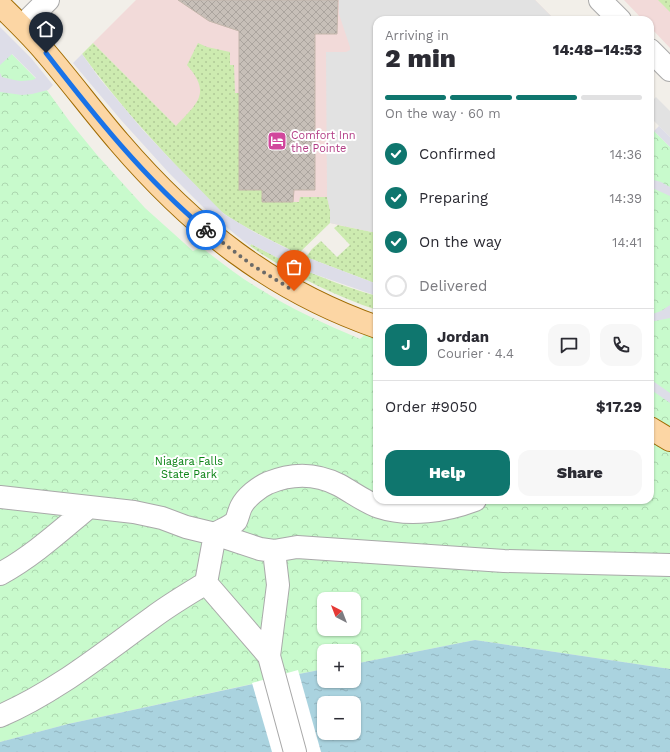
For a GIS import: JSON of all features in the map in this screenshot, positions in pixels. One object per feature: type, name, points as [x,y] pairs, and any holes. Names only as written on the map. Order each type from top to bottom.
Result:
[{"type":"main road","points":[[0,5],[22,26],[46,53],[129,154],[165,192],[203,228],[252,265],[286,286],[322,305],[373,325]]},
{"type":"main road","points":[[654,430],[670,440]]},
{"type":"street","points":[[22,26],[48,0]]},
{"type":"street","points":[[600,0],[616,16]]},
{"type":"street","points":[[654,54],[670,70]]},
{"type":"street","points":[[0,716],[19,708],[52,688],[168,607],[206,583],[215,534],[235,522],[242,505],[252,494],[266,483],[286,476],[310,475],[337,484],[373,504]]},
{"type":"street","points":[[0,497],[134,512],[162,518],[186,527],[215,534],[260,549],[274,551],[297,547],[504,561],[670,565]]},
{"type":"street","points":[[374,504],[379,507],[399,511],[427,511],[465,504]]},
{"type":"street","points":[[0,574],[48,542],[89,507]]},
{"type":"street","points":[[274,551],[278,585],[269,656],[295,752]]},
{"type":"street","points":[[206,583],[269,656]]},
{"type":"shaded area","points":[[136,0],[535,0],[551,16],[373,16],[373,232],[330,223],[252,211],[176,126],[93,43]]},
{"type":"shaded area","points":[[339,0],[535,0],[551,16],[373,16],[373,232],[330,223],[330,210],[327,197],[326,52],[346,52],[350,50],[339,14]]},
{"type":"shaded area","points":[[624,0],[670,0],[670,48],[654,31],[654,16],[639,16]]},
{"type":"shaded area","points":[[0,27],[31,58],[53,85],[48,90],[22,95],[0,92],[0,73],[2,77],[21,81],[33,80],[36,78],[12,54],[0,65]]},
{"type":"shaded area","points":[[82,54],[100,79],[142,129],[224,214],[254,232],[298,254],[373,282],[373,295],[314,274],[251,244],[250,246],[204,208],[169,173],[121,120],[73,63]]},
{"type":"shaded area","points":[[656,97],[670,111],[670,137],[654,121],[654,99]]},
{"type":"shaded area","points":[[659,126],[670,137],[670,147],[654,131]]},
{"type":"shaded area","points":[[654,180],[670,187],[670,196],[654,189]]},
{"type":"shaded area","points":[[670,305],[670,318],[654,321],[654,314]]},
{"type":"shaded area","points":[[654,382],[670,393],[670,403],[654,392]]},
{"type":"green space","points":[[658,0],[670,0],[670,12]]},
{"type":"green space","name":"Niagara Falls State Park","points":[[0,42],[46,89],[97,155],[145,208],[193,251],[201,247],[270,296],[308,316],[360,339],[373,327],[373,504],[654,504],[654,131],[670,147],[670,669],[475,640],[361,663],[361,644],[317,644],[317,670],[299,674],[256,695],[252,684],[68,724],[0,742]]},
{"type":"green space","points":[[93,43],[176,126],[190,111],[199,98],[199,84],[195,75],[187,65],[198,43],[207,47],[230,52],[230,65],[234,65],[235,93],[239,93],[239,190],[262,190],[263,202],[299,202],[300,197],[327,197],[330,210],[330,223],[298,254],[243,226],[222,212],[176,166],[148,135],[82,54]]},
{"type":"green space","points":[[338,225],[373,232],[373,282],[306,257],[321,241],[337,257],[350,245],[334,228]]},
{"type":"green space","points":[[251,244],[312,273],[344,286],[373,295],[373,309],[327,290],[295,274],[250,246]]},
{"type":"water","points":[[475,640],[670,669],[670,752],[0,752],[0,742],[68,724],[253,684],[256,695],[301,683],[299,674],[317,670],[317,688],[361,688],[361,663]]},
{"type":"pier","points":[[298,670],[321,752],[272,752],[252,683]]},
{"type":"building","name":"Comfort Inn the Pointe","points":[[178,0],[338,0],[337,34],[315,34],[315,190],[294,190],[293,202],[262,202],[262,190],[239,190],[239,31],[209,21]]},
{"type":"way so far","points":[[206,230],[252,265],[294,291]]},
{"type":"place","name":"Comfort Inn the Pointe","points":[[277,141]]},
{"type":"route","points":[[46,53],[127,151],[161,188],[206,230]]}]
